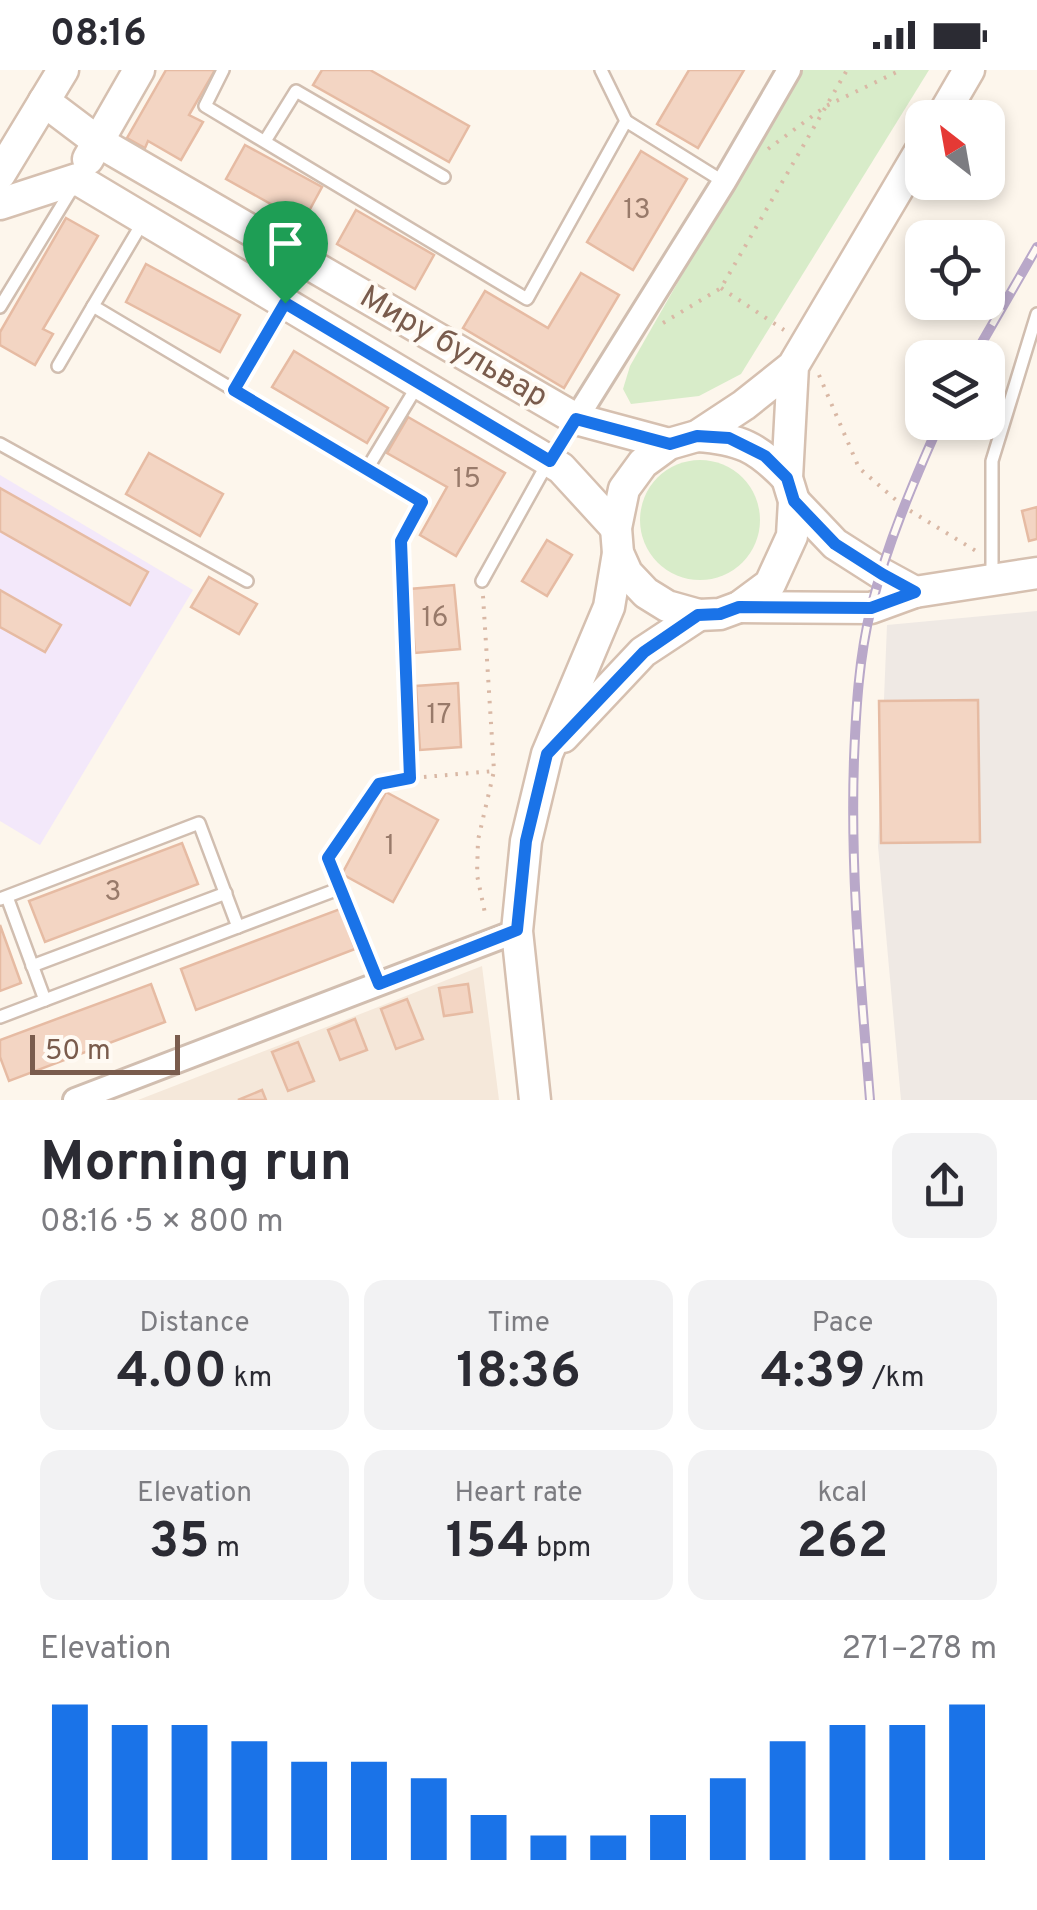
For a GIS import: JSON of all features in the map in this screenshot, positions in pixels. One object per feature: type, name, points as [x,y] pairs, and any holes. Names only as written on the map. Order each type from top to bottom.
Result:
[{"type":"main road","points":[[0,174],[62,70]]},
{"type":"main road","points":[[0,204],[77,179],[139,70]]},
{"type":"main road","points":[[951,100],[969,70]]},
{"type":"main road","name":"Миру бульвар","points":[[44,100],[97,141],[576,419],[683,440]]},
{"type":"main road","points":[[534,1100],[505,935],[547,754],[609,608],[624,489],[643,462],[744,405],[800,355],[905,177]]},
{"type":"main road","name":"Миру бульвар","points":[[77,179],[562,468],[617,541]]},
{"type":"main road","points":[[617,541],[627,572],[646,594],[667,606],[698,615],[720,614],[739,607],[770,584],[792,536],[790,490],[800,355]]},
{"type":"main road","points":[[550,461],[576,419]]},
{"type":"main road","points":[[683,440],[729,438],[765,456],[835,544],[915,592]]},
{"type":"main road","points":[[739,607],[871,608],[992,571],[1037,573]]},
{"type":"main road","points":[[547,754],[644,652],[698,615]]},
{"type":"street","points":[[576,419],[789,70]]},
{"type":"street","points":[[75,1100],[505,935]]},
{"type":"lane","points":[[223,70],[205,106],[527,299],[626,121]]},
{"type":"lane","points":[[602,70],[626,121],[724,182]]},
{"type":"lane","points":[[264,141],[296,91],[444,177]]},
{"type":"lane","points":[[0,307],[77,179]]},
{"type":"lane","points":[[58,366],[144,219]]},
{"type":"lane","points":[[93,306],[422,502],[401,541],[410,778]]},
{"type":"lane","points":[[992,571],[992,461],[1037,314]]},
{"type":"lane","points":[[367,469],[418,383]]},
{"type":"lane","points":[[0,444],[248,581]]},
{"type":"lane","points":[[482,581],[550,461]]},
{"type":"lane","points":[[45,1000],[3,898],[200,823],[238,927]]},
{"type":"lane","points":[[0,1017],[341,888],[379,984]]},
{"type":"lane","points":[[32,966],[226,894]]},
{"type":"path","points":[[661,324],[721,288],[847,70]]},
{"type":"path","points":[[768,150],[826,106],[901,70]]},
{"type":"path","points":[[721,288],[800,355],[859,468],[904,507],[992,571]]},
{"type":"path","points":[[234,390],[285,303]]},
{"type":"path","points":[[482,581],[494,771],[478,840],[478,876],[505,935]]},
{"type":"path","points":[[341,888],[328,858],[379,784],[494,771]]},
{"type":"shaded area","points":[[0,475],[193,590],[40,845],[0,821]]},
{"type":"shaded area","points":[[1037,611],[1037,1100],[901,1100],[878,846],[887,625]]},
{"type":"shaded area","points":[[482,966],[499,1100],[138,1100],[368,1011]]},
{"type":"green space","points":[[799,70],[929,70],[910,100],[905,100],[905,109],[741,374],[699,396],[631,404],[623,389],[630,366]]},
{"type":"green space","points":[[700,460],[723,465],[742,478],[755,497],[760,520],[755,543],[742,562],[723,575],[700,580],[677,575],[658,562],[645,543],[640,520],[645,497],[658,478],[677,465]]},
{"type":"building","points":[[166,70],[215,70],[189,115],[203,122],[181,160],[148,141],[145,148],[127,138]]},
{"type":"building","points":[[322,70],[370,70],[469,126],[449,162],[313,85]]},
{"type":"building","points":[[689,70],[744,70],[698,148],[657,124]]},
{"type":"building","points":[[245,145],[322,187],[303,222],[226,179]]},
{"type":"building","points":[[641,151],[687,179],[633,270],[587,242]]},
{"type":"building","points":[[356,210],[434,255],[415,289],[337,244]]},
{"type":"building","points":[[66,218],[98,236],[43,329],[53,334],[35,365],[0,345],[0,332]]},
{"type":"building","points":[[146,264],[240,315],[220,352],[126,302]]},
{"type":"building","points":[[581,273],[619,295],[564,388],[463,328],[485,291],[548,328]]},
{"type":"building","points":[[294,351],[388,408],[367,443],[272,387]]},
{"type":"building","points":[[408,417],[505,473],[456,556],[420,535],[447,487],[387,453]]},
{"type":"building","points":[[149,453],[223,494],[200,536],[126,494]]},
{"type":"building","points":[[0,488],[148,572],[130,605],[0,531]]},
{"type":"building","points":[[1037,507],[1037,539],[1029,541],[1022,511]]},
{"type":"building","points":[[547,540],[572,555],[547,596],[522,581]]},
{"type":"building","points":[[209,577],[257,604],[239,634],[191,607]]},
{"type":"building","points":[[454,585],[460,649],[415,653],[410,589]]},
{"type":"building","points":[[0,590],[61,625],[45,652],[0,627]]},
{"type":"building","points":[[458,683],[461,747],[420,750],[416,686]]},
{"type":"building","points":[[978,700],[980,842],[881,843],[879,701]]},
{"type":"building","points":[[386,792],[438,820],[393,902],[342,874]]},
{"type":"building","points":[[182,843],[198,884],[45,942],[29,901]]},
{"type":"building","points":[[340,909],[355,949],[196,1010],[181,969]]},
{"type":"building","points":[[0,925],[21,983],[0,991]]},
{"type":"building","points":[[151,984],[165,1022],[9,1081],[0,1057],[0,1040]]},
{"type":"building","points":[[468,984],[472,1012],[444,1016],[439,988]]},
{"type":"building","points":[[407,999],[423,1039],[396,1049],[381,1009]]},
{"type":"building","points":[[355,1019],[367,1050],[340,1060],[328,1030]]},
{"type":"building","points":[[298,1042],[314,1081],[288,1091],[272,1052]]},
{"type":"building","points":[[262,1090],[266,1100],[238,1100]]},
{"type":"railway","points":[[983,340],[1037,247]]},
{"type":"railway","points":[[870,1100],[854,844],[859,683],[877,584],[932,440]]},
{"type":"route","points":[[285,303],[550,461],[576,419],[670,444],[697,436],[729,438],[765,456],[787,478],[794,501],[835,544],[915,592],[871,608],[739,607],[720,614],[698,615],[644,652],[547,754],[526,841],[517,930],[379,984],[328,858],[379,784],[410,778],[401,541],[422,502],[234,390],[285,303]]}]
